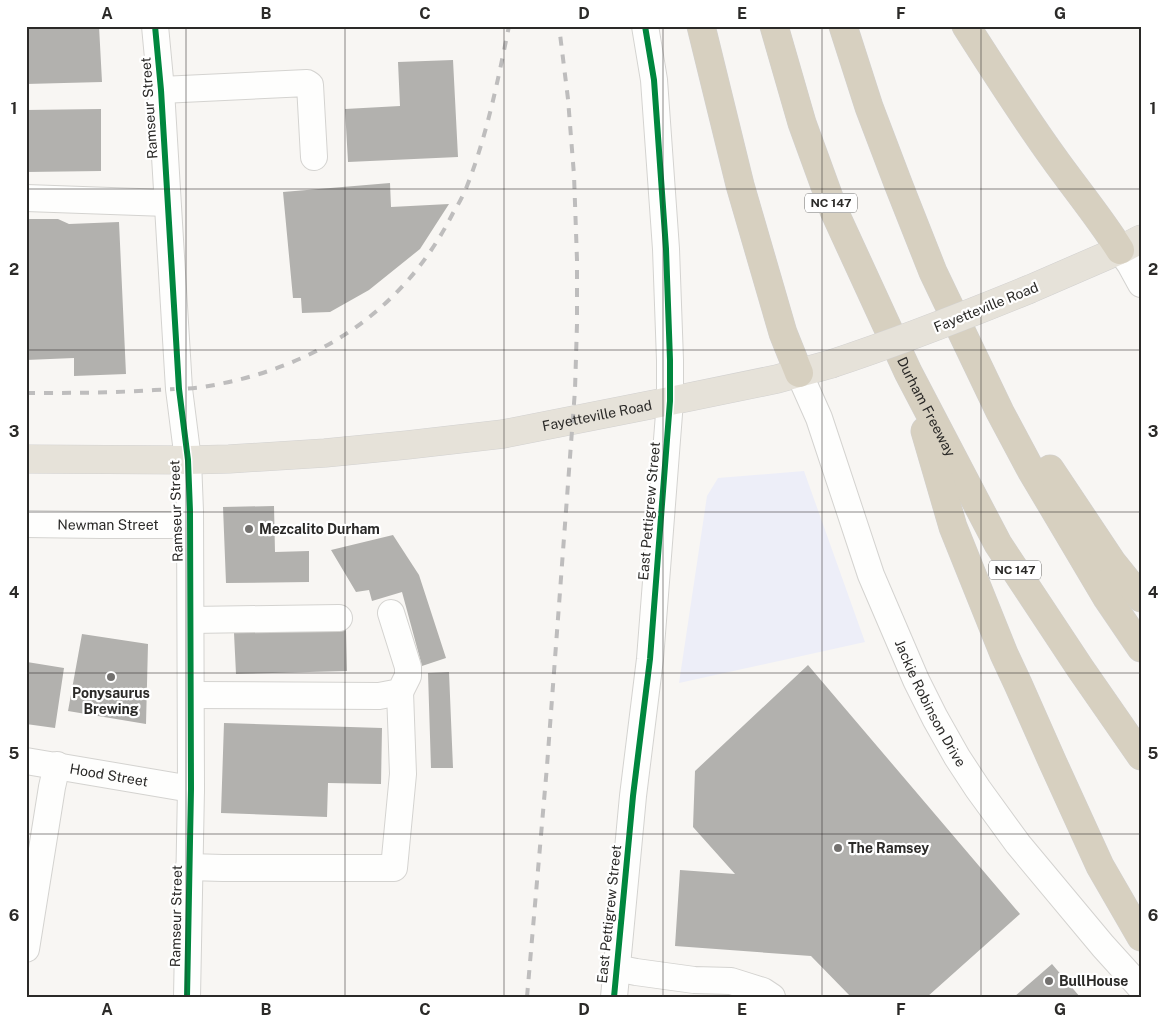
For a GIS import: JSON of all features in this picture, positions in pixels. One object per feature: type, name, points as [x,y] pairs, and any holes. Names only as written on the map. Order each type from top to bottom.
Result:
[{"type":"highway","points":[[701,26],[743,194],[783,333],[799,373]]},
{"type":"highway","name":"Durham Freeway","points":[[774,26],[802,123],[834,211],[908,372],[998,544],[1141,756]]},
{"type":"highway","points":[[843,26],[869,107],[932,272],[1000,412],[1031,470],[1107,598],[1141,648]]},
{"type":"highway","points":[[966,26],[1004,87],[1053,158],[1111,235],[1130,244]]},
{"type":"highway","points":[[908,372],[953,527],[1004,654],[1100,866],[1141,936]]},
{"type":"highway","points":[[1000,412],[1048,466],[1112,562],[1141,598]]},
{"type":"main road","name":"Fayetteville Road","points":[[26,459],[229,459],[325,453],[503,434],[670,401],[799,373],[831,364],[935,328],[1030,289],[1130,244]]},
{"type":"street","name":"Ramseur Street","points":[[155,26],[161,90],[179,389],[188,460],[191,620],[191,789],[187,997]]},
{"type":"street","name":"East Pettigrew Street","points":[[614,997],[633,796],[650,659],[670,401],[668,276],[654,80],[645,26]]},
{"type":"street","points":[[161,90],[307,83],[310,85],[314,157]]},
{"type":"street","points":[[26,198],[168,203]]},
{"type":"street","points":[[1130,244],[1141,284]]},
{"type":"street","name":"Jackie Robinson Drive","points":[[799,373],[819,418],[871,575],[916,680],[935,718],[978,789],[1018,844],[1103,946],[1141,988]]},
{"type":"street","name":"Newman Street","points":[[26,524],[190,525]]},
{"type":"street","points":[[190,867],[394,868],[403,774],[400,692],[408,676],[408,667],[391,613]]},
{"type":"street","points":[[191,620],[339,618]]},
{"type":"street","points":[[191,696],[379,696],[400,692]]},
{"type":"street","name":"Hood Street","points":[[26,761],[191,789]]},
{"type":"street","points":[[26,949],[32,872],[57,765]]},
{"type":"street","points":[[616,968],[694,980],[731,981],[763,991],[772,997]]},
{"type":"shaded area","points":[[804,471],[865,642],[679,683],[707,496],[718,478]]},
{"type":"building","points":[[26,26],[99,26],[102,82],[26,84]]},
{"type":"building","points":[[453,60],[458,157],[348,162],[345,109],[400,106],[398,62]]},
{"type":"building","points":[[101,109],[101,171],[26,172],[26,110]]},
{"type":"building","points":[[390,183],[391,207],[449,204],[420,249],[369,290],[330,312],[302,313],[301,298],[293,298],[283,192]]},
{"type":"building","points":[[26,219],[58,219],[69,224],[119,222],[126,374],[74,376],[74,358],[26,360]]},
{"type":"building","name":"Mezcalito Durham","points":[[274,506],[275,552],[309,551],[309,582],[226,583],[223,507]]},
{"type":"building","points":[[393,535],[419,575],[446,658],[422,666],[402,592],[372,601],[369,590],[356,592],[331,550]]},
{"type":"building","points":[[346,630],[347,671],[236,674],[234,633]]},
{"type":"building","name":"Ponysaurus Brewing","points":[[82,634],[148,644],[146,724],[68,711]]},
{"type":"building","points":[[27,662],[64,668],[55,728],[26,724]]},
{"type":"building","name":"The Ramsey","points":[[808,665],[1020,914],[927,997],[851,997],[811,956],[675,946],[680,870],[735,874],[693,827],[695,771]]},
{"type":"building","points":[[449,672],[453,768],[431,768],[428,673]]},
{"type":"building","points":[[224,723],[382,728],[381,784],[328,783],[327,817],[221,813]]},
{"type":"building","name":"BullHouse","points":[[1052,964],[1080,997],[1014,997]]},
{"type":"railway","points":[[26,393],[122,392],[203,387],[243,378],[281,366],[317,351],[350,331],[380,308],[408,280],[432,249],[460,200],[474,167],[486,127],[509,26]]},
{"type":"railway","points":[[527,997],[547,766],[575,390],[577,260],[574,175],[568,99],[559,26]]},
{"type":"cycle path","points":[[155,26],[161,90],[179,389],[188,460],[190,511],[191,789],[187,997]]},
{"type":"cycle path","points":[[614,997],[633,796],[650,659],[670,401],[666,249],[654,80],[645,26]]},
{"type":"place","name":"Mezcalito Durham","points":[[249,529]]},
{"type":"place","name":"Ponysaurus Brewing","points":[[111,677]]},
{"type":"place","name":"The Ramsey","points":[[838,848]]},
{"type":"place","name":"BullHouse","points":[[1049,981]]}]
